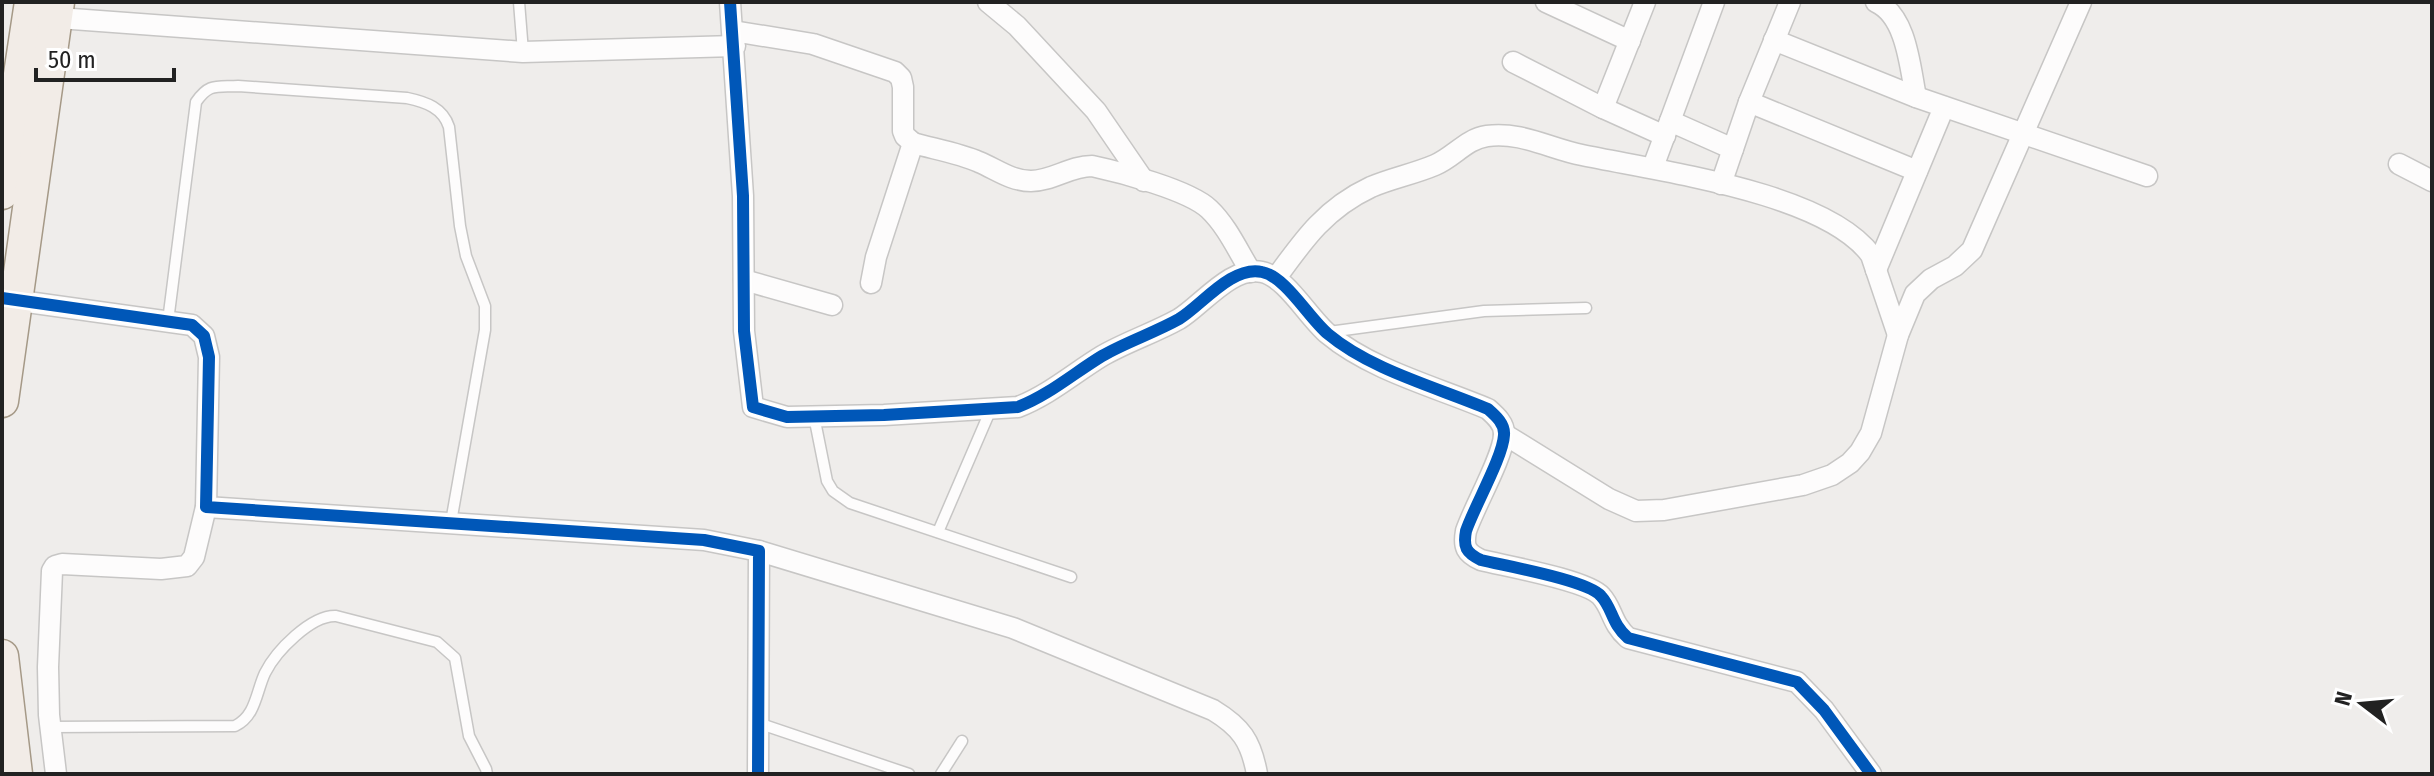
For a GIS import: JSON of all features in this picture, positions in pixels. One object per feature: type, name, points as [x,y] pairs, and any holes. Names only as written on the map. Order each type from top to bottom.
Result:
[{"type":"main road","points":[[2,193],[6,138],[43,9]]},
{"type":"main road","points":[[2,401],[8,299],[43,9]]},
{"type":"main road","points":[[2,656],[16,774]]},
{"type":"street","points":[[730,2],[743,196],[744,331],[753,407],[787,417],[1018,407],[1034,401],[1104,355],[1181,318],[1228,279],[1260,271],[1276,278],[1327,333],[1350,349],[1412,380],[1488,409],[1498,418],[1504,434],[1501,449],[1466,531],[1464,545],[1468,554],[1588,587],[1603,598],[1619,630],[1628,638],[1797,682],[1824,710],[1871,774]]},
{"type":"street","points":[[988,2],[1017,26],[1096,111],[1144,181]]},
{"type":"street","points":[[1546,2],[1630,41]]},
{"type":"street","points":[[1603,108],[1645,2]]},
{"type":"street","points":[[1653,167],[1714,2]]},
{"type":"street","points":[[1721,184],[1749,102],[1790,2]]},
{"type":"street","points":[[1876,2],[1885,6],[1898,21],[1916,97]]},
{"type":"street","points":[[1504,434],[1609,499],[1636,511],[1664,510],[1803,485],[1832,475],[1850,463],[1871,433],[1898,335],[1915,294],[1922,285],[1955,266],[1972,250],[2081,2]]},
{"type":"street","points":[[43,9],[523,52],[734,38],[813,44],[895,72],[901,78],[903,87],[903,131],[913,143],[979,162],[996,172],[1027,181],[1092,166],[1201,202],[1226,231],[1251,272]]},
{"type":"street","points":[[1774,40],[1916,97],[2147,176]]},
{"type":"street","points":[[1513,62],[1603,108],[1733,149]]},
{"type":"street","points":[[1749,102],[1917,171]]},
{"type":"street","points":[[1876,270],[1944,107]]},
{"type":"street","points":[[1276,278],[1307,235],[1329,212],[1372,187],[1435,165],[1478,138],[1511,136],[1579,155],[1653,167],[1721,184],[1800,208],[1851,234],[1871,255],[1898,335]]},
{"type":"street","points":[[871,283],[876,257],[913,143]]},
{"type":"street","points":[[2399,164],[2432,181]]},
{"type":"street","points":[[744,280],[832,305]]},
{"type":"street","points":[[8,299],[192,325],[204,336],[209,357],[206,507],[194,557],[187,566],[161,569],[55,566],[51,578],[49,652],[50,727],[56,774]]},
{"type":"street","points":[[206,507],[704,540],[759,551],[1013,628],[1213,710],[1244,734],[1257,774]]},
{"type":"street","points":[[758,774],[759,551]]},
{"type":"lane","points":[[519,2],[523,52]]},
{"type":"lane","points":[[168,321],[196,102],[205,90],[238,86],[407,98],[424,101],[437,109],[446,117],[449,127],[466,256],[485,306],[485,330],[451,522]]},
{"type":"lane","points":[[1327,333],[1484,311],[1586,308]]},
{"type":"lane","points":[[938,532],[991,409]]},
{"type":"lane","points":[[814,416],[827,481],[840,497],[1071,577]]},
{"type":"lane","points":[[50,727],[235,726],[244,721],[254,706],[267,669],[277,656],[303,628],[325,615],[336,616],[437,642],[455,658],[469,736],[487,774]]},
{"type":"lane","points":[[758,723],[909,774]]},
{"type":"lane","points":[[941,774],[962,741]]},
{"type":"cycle path","points":[[730,2],[743,196],[744,331],[753,407],[787,417],[1018,407],[1051,390],[1111,351],[1179,319],[1228,280],[1251,271],[1262,272],[1280,281],[1320,327],[1345,347],[1384,368],[1488,409],[1499,420],[1504,431],[1502,444],[1466,531],[1465,545],[1472,555],[1593,590],[1605,601],[1618,627],[1628,638],[1797,682],[1824,710],[1871,774]]},
{"type":"cycle path","points":[[2,298],[192,325],[204,336],[209,357],[206,507],[704,540],[759,551],[758,774]]}]
